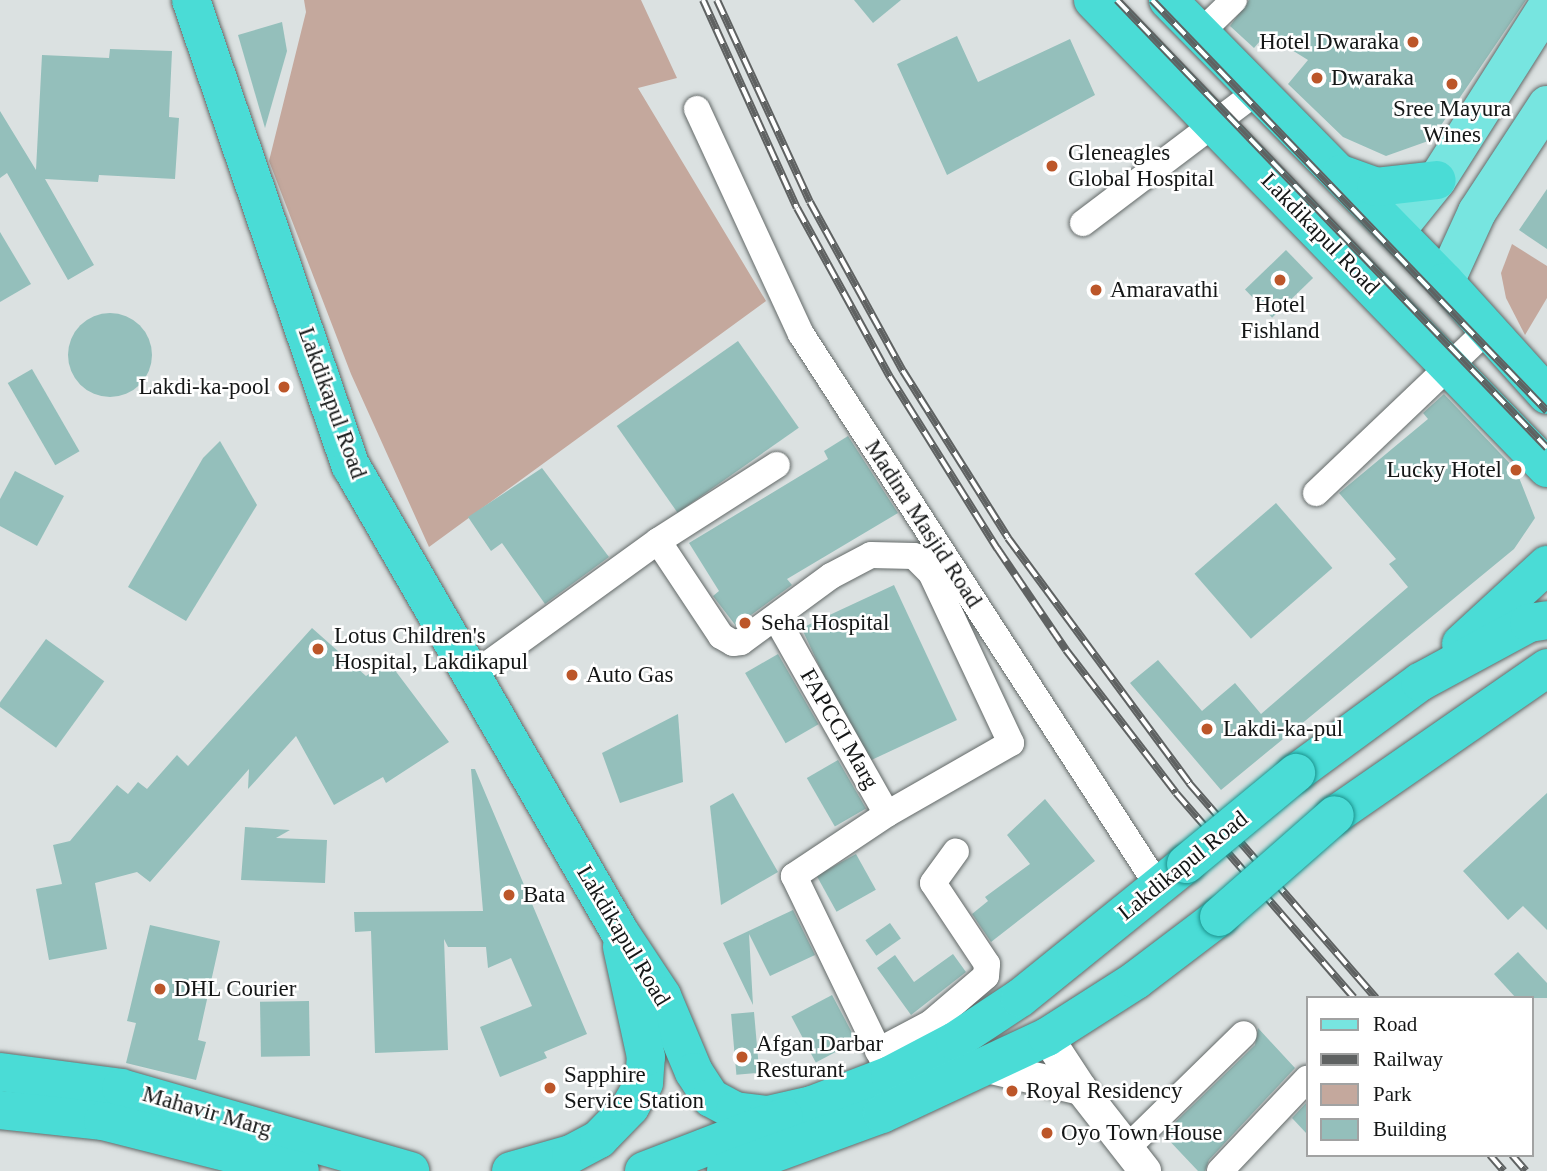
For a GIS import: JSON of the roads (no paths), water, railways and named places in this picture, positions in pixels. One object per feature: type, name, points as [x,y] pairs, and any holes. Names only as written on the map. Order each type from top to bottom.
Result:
[{"type":"highway","name":"Lakdikapul Road","points":[[191,0],[351,466],[619,932],[662,996],[694,1072],[711,1098],[735,1111],[768,1115],[812,1105],[884,1063],[956,1041],[1020,998],[1296,773],[1420,682],[1547,565]]},
{"type":"highway","name":"Lakdikapul Road","points":[[1093,0],[1547,468]]},
{"type":"highway","points":[[1168,0],[1255,93],[1445,282],[1547,395]]},
{"type":"highway","points":[[1336,172],[1376,187],[1437,180]]},
{"type":"highway","name":"Lakdikapul Road","points":[[1420,682],[1529,623],[1547,621]]},
{"type":"highway","points":[[726,1171],[882,1114],[1047,1037],[1136,980],[1219,917],[1335,815],[1547,668]]},
{"type":"highway","points":[[511,1171],[560,1158],[599,1139],[630,1107],[644,1083],[646,1057],[619,932]]},
{"type":"highway","name":"Mahavir Marg","points":[[0,1072],[121,1088],[410,1171]]},
{"type":"highway","points":[[644,1171],[812,1105]]},
{"type":"highway","name":"Mahavir Marg","points":[[0,1110],[103,1121],[300,1171]]},
{"type":"main road","points":[[1396,231],[1437,180],[1547,7]]},
{"type":"main road","points":[[1445,282],[1477,212],[1547,105]]},
{"type":"main road","points":[[1437,180],[1477,212]]},
{"type":"street","points":[[1200,33],[1234,0]]},
{"type":"street","points":[[1083,223],[1216,127],[1255,93]]},
{"type":"street","name":"Madina Masjid Road","points":[[697,109],[801,334],[1172,875]]},
{"type":"street","points":[[1316,493],[1450,369],[1488,329]]},
{"type":"street","points":[[470,677],[768,463]]},
{"type":"street","points":[[658,541],[726,640],[741,642],[831,576],[871,555],[914,556],[931,573],[1012,743],[887,814],[794,876],[884,1063],[986,975],[987,964],[933,883],[956,851]]},
{"type":"street","name":"FAPCCI Marg","points":[[776,618],[887,814]]},
{"type":"street","points":[[1047,1037],[1081,1089],[1136,1159],[1244,1034]]},
{"type":"street","points":[[987,1067],[1081,1089]]},
{"type":"street","points":[[1220,1171],[1306,1080]]},
{"type":"railway","points":[[703,0],[797,208],[890,377],[997,548],[1066,650],[1176,793],[1352,996]]},
{"type":"railway","points":[[717,0],[810,202],[903,371],[1008,538],[1189,783],[1374,996]]},
{"type":"railway","points":[[1117,0],[1547,448]]},
{"type":"railway","points":[[1152,0],[1547,411]]},
{"type":"railway","points":[[1492,1157],[1504,1171]]},
{"type":"railway","points":[[1514,1157],[1526,1171]]},
{"type":"place","name":"Hotel Dwaraka","points":[[1413,42]]},
{"type":"place","name":"Dwaraka","points":[[1317,78]]},
{"type":"place","name":"Sree Mayura Wines","points":[[1452,84]]},
{"type":"place","name":"Gleneagles Global Hospital","points":[[1052,166]]},
{"type":"place","name":"Hotel Fishland","points":[[1280,280]]},
{"type":"place","name":"Amaravathi","points":[[1096,290]]},
{"type":"place","name":"Lakdi-ka-pool","points":[[284,387]]},
{"type":"place","name":"Lucky Hotel","points":[[1516,470]]},
{"type":"place","name":"Seha Hospital","points":[[745,623]]},
{"type":"place","name":"Lotus Children's Hospital, Lakdikapul","points":[[318,649]]},
{"type":"place","name":"Auto Gas","points":[[572,675]]},
{"type":"place","name":"Lakdi-ka-pul","points":[[1207,729]]},
{"type":"place","name":"Bata","points":[[509,895]]},
{"type":"place","name":"DHL Courier","points":[[160,989]]},
{"type":"place","name":"Afgan Darbar Resturant","points":[[742,1057]]},
{"type":"place","name":"Sapphire Service Station","points":[[550,1088]]},
{"type":"place","name":"Royal Residency","points":[[1012,1091]]},
{"type":"place","name":"Oyo Town House","points":[[1047,1133]]}]
